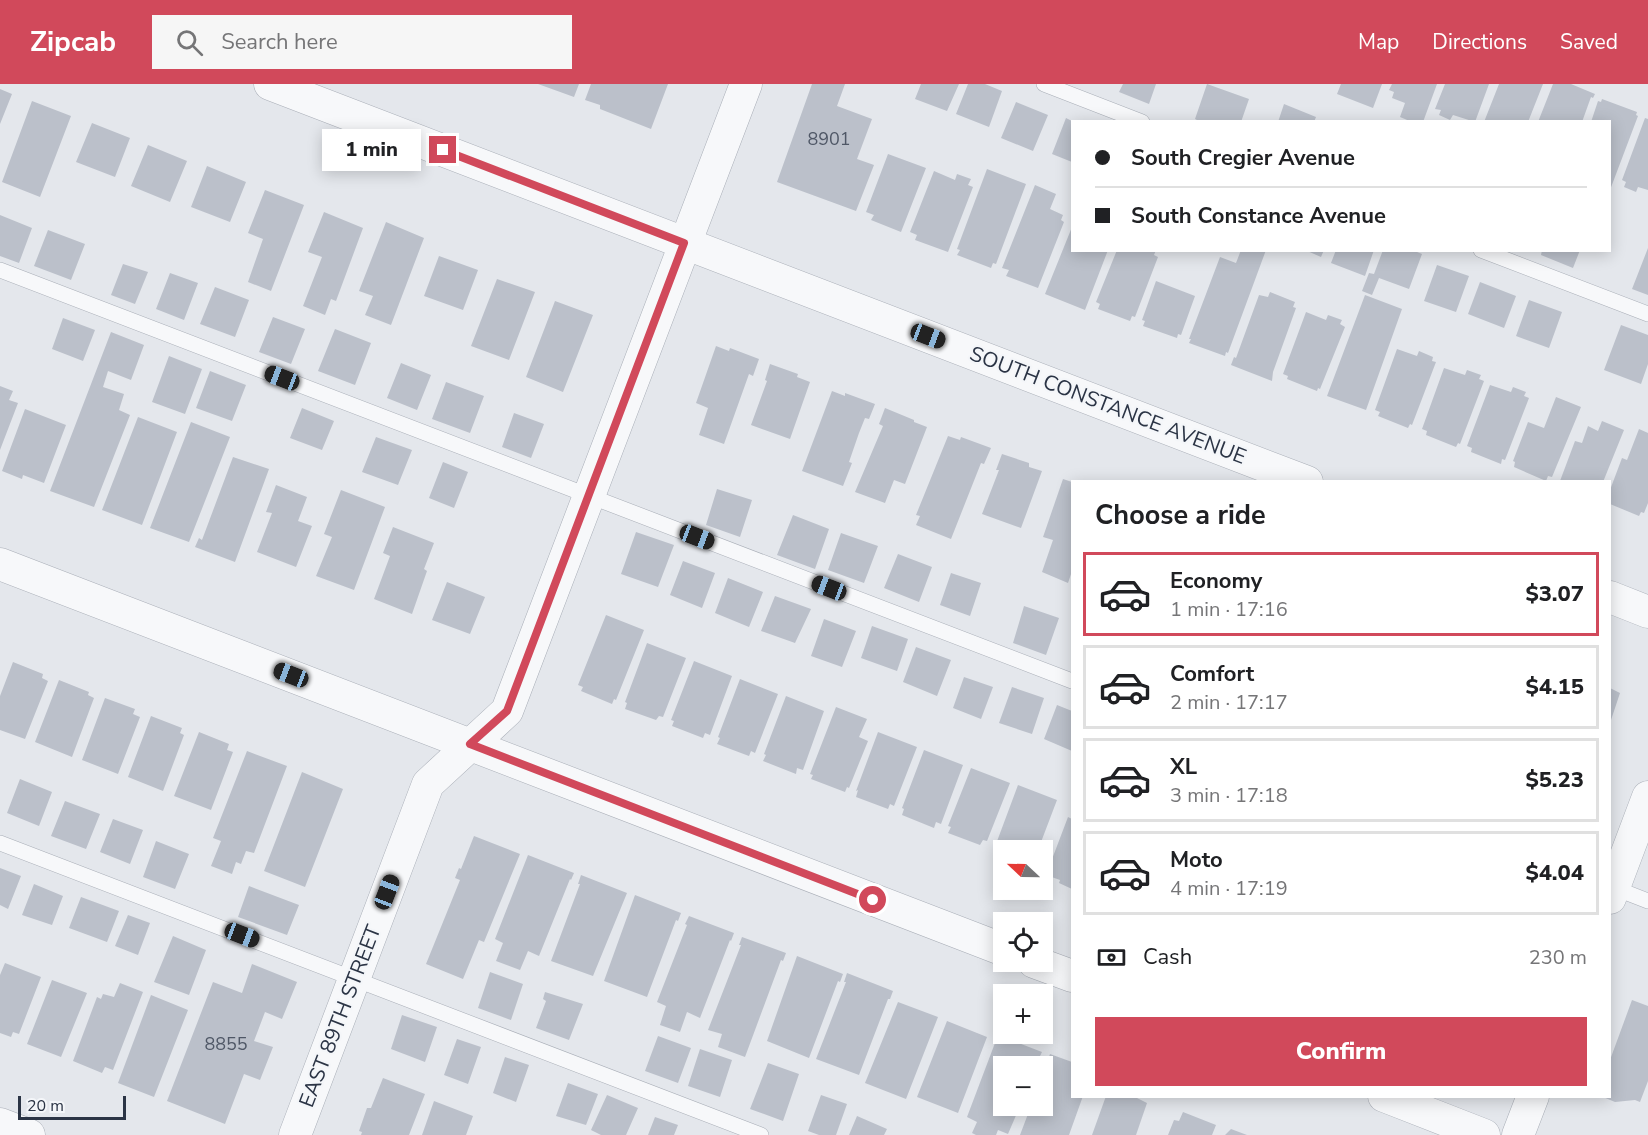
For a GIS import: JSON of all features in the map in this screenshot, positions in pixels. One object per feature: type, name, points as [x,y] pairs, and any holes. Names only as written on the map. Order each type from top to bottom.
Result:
[{"type":"street","name":"SOUTH CONSTANCE AVENUE","points":[[270,84],[1302,480]]},
{"type":"street","name":"EAST 89TH STREET","points":[[295,1135],[428,783],[507,711],[746,84]]},
{"type":"street","points":[[0,564],[993,946]]},
{"type":"street","points":[[1611,597],[1648,612]]},
{"type":"street","points":[[1611,891],[1648,797]]},
{"type":"street","points":[[1053,969],[1071,976]]},
{"type":"street","points":[[1389,1098],[1484,1135]]},
{"type":"street","points":[[1518,1135],[1532,1098]]},
{"type":"street","points":[[0,1124],[29,1135]]},
{"type":"lane","points":[[1044,84],[1137,120]]},
{"type":"lane","points":[[1486,252],[1648,314]]},
{"type":"lane","points":[[0,270],[1071,681]]},
{"type":"lane","points":[[0,843],[761,1135]]},
{"type":"lane","points":[[1611,891],[1648,901]]},
{"type":"building","points":[[538,84],[579,84],[574,97]]},
{"type":"building","points":[[591,84],[668,84],[651,129],[600,109],[600,105],[585,100]]},
{"type":"building","points":[[812,84],[845,84],[837,106],[872,119],[857,159],[874,165],[856,211],[777,182]]},
{"type":"building","points":[[921,84],[959,84],[947,111],[915,99]]},
{"type":"building","points":[[968,84],[985,84],[1002,91],[989,127],[956,114]]},
{"type":"building","points":[[1123,84],[1156,84],[1149,104],[1119,92]]},
{"type":"building","points":[[1207,84],[1249,99],[1242,120],[1195,119]]},
{"type":"building","points":[[1341,84],[1382,84],[1373,108],[1337,94]]},
{"type":"building","points":[[1392,84],[1437,84],[1424,120],[1407,120],[1400,117],[1405,103],[1392,98],[1394,92],[1389,90]]},
{"type":"building","points":[[1445,84],[1489,84],[1476,120],[1453,115],[1450,120],[1439,115],[1441,110],[1435,109]]},
{"type":"building","points":[[1499,84],[1543,84],[1529,120],[1485,120]]},
{"type":"building","points":[[1553,84],[1571,84],[1595,94],[1593,98],[1591,97],[1583,120],[1539,120]]},
{"type":"building","points":[[0,89],[12,94],[0,124]]},
{"type":"building","points":[[1602,99],[1637,112],[1638,116],[1611,187],[1611,120],[1592,120],[1598,101],[1601,102]]},
{"type":"building","points":[[32,101],[71,116],[40,197],[2,182]]},
{"type":"building","points":[[1016,102],[1048,115],[1033,151],[1001,138]]},
{"type":"building","points":[[1284,104],[1316,117],[1315,120],[1279,120]]},
{"type":"building","points":[[1066,118],[1071,120],[1071,162],[1052,154]]},
{"type":"building","points":[[1645,118],[1648,119],[1648,190],[1638,187],[1636,192],[1624,187],[1626,182],[1622,180]]},
{"type":"building","points":[[92,123],[130,138],[115,177],[76,162]]},
{"type":"building","points":[[148,145],[187,161],[170,202],[131,186]]},
{"type":"building","points":[[888,154],[926,168],[901,232],[871,220],[874,215],[866,212]]},
{"type":"building","points":[[207,166],[246,182],[230,222],[191,207]]},
{"type":"building","points":[[987,169],[1026,184],[996,264],[993,263],[991,268],[957,255],[960,250],[957,249]]},
{"type":"building","points":[[934,171],[955,180],[957,174],[971,179],[968,185],[973,187],[948,252],[915,240],[917,235],[910,232]]},
{"type":"building","points":[[1035,185],[1056,194],[1050,209],[1063,215],[1061,220],[1064,222],[1038,288],[1006,276],[1009,270],[1002,268]]},
{"type":"building","points":[[265,190],[304,205],[271,291],[248,282],[263,239],[248,233]]},
{"type":"building","points":[[324,212],[363,228],[336,301],[331,299],[325,315],[303,306],[322,257],[308,252]]},
{"type":"building","points":[[0,215],[32,228],[19,263],[0,256]]},
{"type":"building","points":[[386,222],[424,238],[391,325],[365,315],[373,296],[359,291]]},
{"type":"building","points":[[1071,229],[1071,252],[1107,252],[1085,310],[1045,294]]},
{"type":"building","points":[[48,230],[85,244],[71,280],[34,266]]},
{"type":"building","points":[[1648,248],[1648,295],[1632,289]]},
{"type":"building","points":[[1116,252],[1155,252],[1154,255],[1158,257],[1135,317],[1132,316],[1130,321],[1098,309],[1100,304],[1096,302]]},
{"type":"building","points":[[1240,252],[1265,252],[1225,356],[1189,343],[1191,339],[1189,339],[1220,257],[1236,263]]},
{"type":"building","points":[[1310,252],[1323,252],[1321,257]]},
{"type":"building","points":[[1335,252],[1373,252],[1365,276],[1331,263]]},
{"type":"building","points":[[1382,252],[1422,254],[1409,289],[1379,278],[1372,295],[1362,291],[1369,273],[1374,274]]},
{"type":"building","points":[[1542,252],[1579,252],[1573,268],[1541,255]]},
{"type":"building","points":[[439,256],[478,270],[463,310],[424,296]]},
{"type":"building","points":[[123,264],[148,272],[135,304],[111,295]]},
{"type":"building","points":[[1437,265],[1469,276],[1456,312],[1424,301]]},
{"type":"building","points":[[170,273],[198,283],[184,320],[156,309]]},
{"type":"building","points":[[497,279],[535,292],[509,360],[471,346]]},
{"type":"building","points":[[1156,281],[1195,296],[1181,335],[1178,334],[1177,338],[1143,326],[1145,321],[1142,320]]},
{"type":"building","points":[[1480,282],[1516,296],[1504,328],[1468,314]]},
{"type":"building","points":[[215,287],[249,300],[235,337],[200,324]]},
{"type":"building","points":[[1270,292],[1295,302],[1293,307],[1296,308],[1273,372],[1272,381],[1231,365],[1234,357],[1236,358],[1259,295],[1268,297]]},
{"type":"building","points":[[1365,295],[1402,309],[1366,410],[1327,396]]},
{"type":"building","points":[[1529,300],[1562,312],[1549,348],[1516,336]]},
{"type":"building","points":[[555,301],[593,315],[563,392],[526,377]]},
{"type":"building","points":[[1306,312],[1326,320],[1328,315],[1342,320],[1340,324],[1345,327],[1320,389],[1318,388],[1317,391],[1287,379],[1288,376],[1283,374]]},
{"type":"building","points":[[273,317],[305,329],[291,364],[259,352]]},
{"type":"building","points":[[63,318],[95,330],[83,361],[52,349]]},
{"type":"building","points":[[1621,325],[1648,335],[1648,364],[1641,384],[1604,370]]},
{"type":"building","points":[[335,329],[371,343],[355,385],[318,371]]},
{"type":"building","points":[[111,332],[144,345],[131,380],[108,371],[103,387],[124,394],[119,410],[130,415],[94,507],[50,491]]},
{"type":"building","points":[[716,346],[729,351],[730,348],[759,359],[753,376],[749,374],[724,444],[699,435],[708,408],[696,403]]},
{"type":"building","points":[[1397,349],[1417,356],[1419,351],[1433,357],[1432,361],[1436,362],[1412,425],[1410,424],[1408,428],[1378,416],[1380,412],[1375,410]]},
{"type":"building","points":[[169,356],[202,369],[185,414],[152,402]]},
{"type":"building","points":[[401,363],[431,375],[417,410],[387,398]]},
{"type":"building","points":[[770,364],[798,374],[797,377],[810,382],[790,439],[751,425],[767,381],[765,380]]},
{"type":"building","points":[[1444,368],[1465,375],[1467,370],[1481,375],[1479,379],[1484,381],[1460,444],[1458,443],[1456,447],[1426,435],[1427,431],[1422,429]]},
{"type":"building","points":[[210,371],[246,385],[232,421],[196,408]]},
{"type":"building","points":[[446,382],[484,396],[470,433],[432,419]]},
{"type":"building","points":[[1490,385],[1511,392],[1513,387],[1526,392],[1524,396],[1529,398],[1505,460],[1502,459],[1501,464],[1471,452],[1472,448],[1467,446]]},
{"type":"building","points":[[0,386],[13,391],[9,400],[18,403],[0,450]]},
{"type":"building","points":[[832,391],[845,396],[845,393],[875,404],[869,419],[865,418],[859,433],[849,462],[852,463],[843,486],[802,471]]},
{"type":"building","points":[[1556,397],[1581,407],[1552,477],[1548,476],[1546,480],[1514,467],[1515,462],[1513,461],[1528,422],[1544,428]]},
{"type":"building","points":[[302,408],[334,421],[322,450],[290,438]]},
{"type":"building","points":[[885,408],[927,427],[905,484],[894,480],[885,503],[855,492],[883,426],[879,424]]},
{"type":"building","points":[[25,409],[66,425],[44,483],[23,475],[22,479],[2,471]]},
{"type":"building","points":[[514,413],[544,424],[531,458],[502,447]]},
{"type":"building","points":[[138,417],[177,432],[142,525],[102,510]]},
{"type":"building","points":[[1602,421],[1624,430],[1604,480],[1560,480],[1575,441],[1582,443],[1588,426],[1598,431]]},
{"type":"building","points":[[191,422],[230,437],[189,542],[150,528]]},
{"type":"building","points":[[1639,429],[1648,433],[1648,503],[1644,513],[1641,512],[1639,516],[1611,504],[1611,487],[1622,458],[1627,460]]},
{"type":"building","points":[[948,436],[960,440],[961,437],[991,448],[984,464],[981,463],[951,539],[916,525],[920,516],[916,515]]},
{"type":"building","points":[[376,437],[412,450],[398,485],[362,472]]},
{"type":"building","points":[[1002,454],[1029,463],[1029,467],[1042,471],[1021,528],[982,514],[999,470],[996,470]]},
{"type":"building","points":[[233,457],[269,469],[235,562],[195,547],[199,538],[202,540]]},
{"type":"building","points":[[443,462],[468,472],[454,508],[429,498]]},
{"type":"building","points":[[1063,479],[1071,482],[1071,574],[1068,583],[1042,572],[1053,540],[1043,537]]},
{"type":"building","points":[[276,485],[307,497],[298,521],[312,526],[296,567],[257,552],[272,513],[266,512]]},
{"type":"building","points":[[717,489],[752,500],[740,537],[706,525]]},
{"type":"building","points":[[341,490],[385,507],[354,590],[316,576],[332,537],[324,534]]},
{"type":"building","points":[[793,515],[829,529],[815,569],[777,555]]},
{"type":"building","points":[[393,527],[434,543],[424,569],[427,571],[412,614],[374,599],[390,556],[383,553]]},
{"type":"building","points":[[636,532],[674,545],[658,587],[621,574]]},
{"type":"building","points":[[841,533],[878,546],[864,583],[828,570]]},
{"type":"building","points":[[898,554],[932,567],[919,602],[884,588]]},
{"type":"building","points":[[683,561],[715,573],[702,608],[670,595]]},
{"type":"building","points":[[951,573],[981,583],[970,616],[940,605]]},
{"type":"building","points":[[728,578],[763,592],[749,627],[715,613]]},
{"type":"building","points":[[447,582],[485,597],[470,634],[432,620]]},
{"type":"building","points":[[775,596],[811,609],[795,643],[761,631]]},
{"type":"building","points":[[1024,606],[1059,618],[1046,655],[1013,643]]},
{"type":"building","points":[[606,615],[644,630],[616,700],[614,699],[612,704],[581,691],[583,687],[578,685]]},
{"type":"building","points":[[824,619],[856,631],[842,667],[811,656]]},
{"type":"building","points":[[872,626],[908,639],[897,671],[861,658]]},
{"type":"building","points":[[647,643],[686,658],[663,717],[659,716],[656,720],[625,709],[627,703],[625,702]]},
{"type":"building","points":[[916,647],[951,660],[937,696],[903,682]]},
{"type":"building","points":[[694,661],[732,676],[710,735],[705,733],[703,738],[672,726],[674,721],[671,720]]},
{"type":"building","points":[[13,662],[43,674],[42,678],[48,681],[25,739],[0,730],[0,696]]},
{"type":"building","points":[[964,677],[993,687],[981,719],[953,708]]},
{"type":"building","points":[[740,679],[778,694],[755,753],[751,751],[749,756],[717,744]]},
{"type":"building","points":[[59,680],[89,692],[88,695],[94,698],[72,757],[35,742]]},
{"type":"building","points":[[1012,687],[1044,698],[1032,734],[999,723]]},
{"type":"building","points":[[1611,688],[1620,693],[1611,720]]},
{"type":"building","points":[[786,696],[824,711],[803,770],[797,768],[796,774],[763,761]]},
{"type":"building","points":[[105,698],[135,709],[133,714],[140,717],[118,774],[82,760]]},
{"type":"building","points":[[1057,705],[1071,711],[1071,751],[1044,739]]},
{"type":"building","points":[[836,707],[867,719],[859,737],[868,741],[849,788],[847,787],[845,792],[811,779],[813,775],[810,774]]},
{"type":"building","points":[[151,716],[182,728],[180,733],[184,735],[163,791],[128,777]]},
{"type":"building","points":[[199,732],[229,744],[227,750],[233,752],[211,810],[174,796]]},
{"type":"building","points":[[878,732],[917,747],[894,806],[890,804],[888,809],[856,797],[858,790],[856,791]]},
{"type":"building","points":[[924,750],[963,765],[941,824],[936,822],[934,828],[902,815],[904,809],[902,808]]},
{"type":"building","points":[[247,751],[287,766],[254,853],[246,851],[241,864],[236,862],[232,874],[211,866],[221,841],[213,838]]},
{"type":"building","points":[[971,768],[1010,783],[987,841],[983,840],[980,845],[948,833],[951,827],[948,826]]},
{"type":"building","points":[[302,772],[343,789],[305,887],[264,871]]},
{"type":"building","points":[[20,779],[52,792],[39,826],[7,813]]},
{"type":"building","points":[[1018,785],[1057,800],[1042,840],[997,840]]},
{"type":"building","points":[[65,801],[100,814],[86,849],[51,836]]},
{"type":"building","points":[[1068,817],[1071,818],[1071,889],[1059,883],[1060,880],[1053,878],[1053,857]]},
{"type":"building","points":[[113,819],[143,830],[130,864],[100,852]]},
{"type":"building","points":[[474,836],[520,854],[484,942],[479,940],[463,979],[426,964],[460,880],[455,878]]},
{"type":"building","points":[[156,841],[189,854],[175,889],[143,877]]},
{"type":"building","points":[[528,855],[574,873],[539,956],[528,951],[520,970],[496,961],[503,943],[495,939]]},
{"type":"building","points":[[0,868],[21,876],[8,909],[0,905]]},
{"type":"building","points":[[581,875],[627,893],[593,976],[551,961],[580,884],[578,884]]},
{"type":"building","points":[[34,884],[63,896],[52,925],[22,915]]},
{"type":"building","points":[[249,886],[299,905],[287,935],[238,917]]},
{"type":"building","points":[[635,895],[681,913],[678,921],[676,920],[647,997],[604,981]]},
{"type":"building","points":[[81,897],[119,911],[107,942],[69,928]]},
{"type":"building","points":[[128,915],[150,923],[138,955],[115,946]]},
{"type":"building","points":[[689,916],[734,933],[700,1018],[687,1012],[680,1032],[660,1025],[666,1006],[657,1002]]},
{"type":"building","points":[[173,936],[206,950],[189,995],[154,982]]},
{"type":"building","points":[[742,937],[786,953],[783,961],[781,960],[745,1057],[718,1047],[722,1034],[708,1030],[741,945],[739,945]]},
{"type":"building","points":[[797,956],[843,974],[840,982],[838,981],[809,1058],[767,1041]]},
{"type":"building","points":[[5,963],[41,977],[19,1034],[13,1032],[11,1037],[0,1033],[0,975]]},
{"type":"building","points":[[252,964],[297,982],[282,1019],[265,1012],[254,1041],[273,1047],[260,1080],[244,1074],[225,1124],[167,1101],[213,982],[242,993]]},
{"type":"building","points":[[490,972],[523,984],[511,1020],[478,1008]]},
{"type":"building","points":[[847,973],[893,991],[859,1075],[816,1059],[846,982],[844,982]]},
{"type":"building","points":[[52,980],[87,993],[61,1057],[27,1044]]},
{"type":"building","points":[[120,983],[143,992],[113,1070],[105,1067],[102,1073],[73,1061],[97,997],[101,999],[103,994],[114,997]]},
{"type":"building","points":[[545,992],[583,1004],[569,1040],[536,1028],[546,1001],[543,999]]},
{"type":"building","points":[[151,995],[188,1010],[154,1097],[118,1083]]},
{"type":"building","points":[[1632,1000],[1648,1006],[1648,1081],[1640,1102],[1635,1100],[1615,1102],[1605,1098],[1611,1098],[1611,1057]]},
{"type":"building","points":[[898,1002],[938,1017],[906,1099],[865,1083]]},
{"type":"building","points":[[402,1015],[437,1027],[425,1062],[391,1049]]},
{"type":"building","points":[[947,1021],[987,1037],[958,1113],[917,1097]]},
{"type":"building","points":[[658,1036],[691,1048],[678,1083],[645,1071]]},
{"type":"building","points":[[457,1039],[481,1047],[468,1084],[444,1075]]},
{"type":"building","points":[[995,1044],[1021,1044],[1042,1052],[1040,1056],[993,1056],[993,1116],[1016,1116],[1008,1134],[998,1130],[996,1135],[976,1135],[972,1133],[977,1122],[967,1117]]},
{"type":"building","points":[[700,1049],[732,1060],[720,1097],[688,1086]]},
{"type":"building","points":[[1050,1054],[1071,1062],[1071,1098],[1082,1098],[1069,1135],[1020,1135],[1027,1116],[1053,1116],[1053,1056],[1049,1056]]},
{"type":"building","points":[[505,1057],[529,1065],[516,1102],[493,1093]]},
{"type":"building","points":[[768,1063],[799,1074],[783,1121],[750,1109]]},
{"type":"building","points":[[383,1078],[425,1094],[409,1135],[361,1135],[362,1132],[359,1131],[367,1108],[371,1108]]},
{"type":"building","points":[[568,1083],[598,1094],[586,1125],[556,1116]]},
{"type":"building","points":[[607,1095],[638,1108],[626,1135],[601,1135],[591,1130]]},
{"type":"building","points":[[821,1095],[847,1104],[836,1135],[819,1135],[808,1131]]},
{"type":"building","points":[[1105,1098],[1137,1098],[1147,1103],[1136,1135],[1092,1135]]},
{"type":"building","points":[[434,1101],[473,1116],[466,1135],[422,1135]]},
{"type":"building","points":[[1183,1112],[1216,1125],[1212,1135],[1168,1135],[1174,1120],[1179,1121]]},
{"type":"building","points":[[857,1116],[887,1129],[884,1135],[849,1135]]},
{"type":"building","points":[[655,1117],[678,1125],[674,1135],[648,1135]]},
{"type":"building","points":[[1231,1129],[1247,1135],[1225,1135]]},
{"type":"route","points":[[443,150],[684,243],[507,711],[470,744],[873,900]]}]
